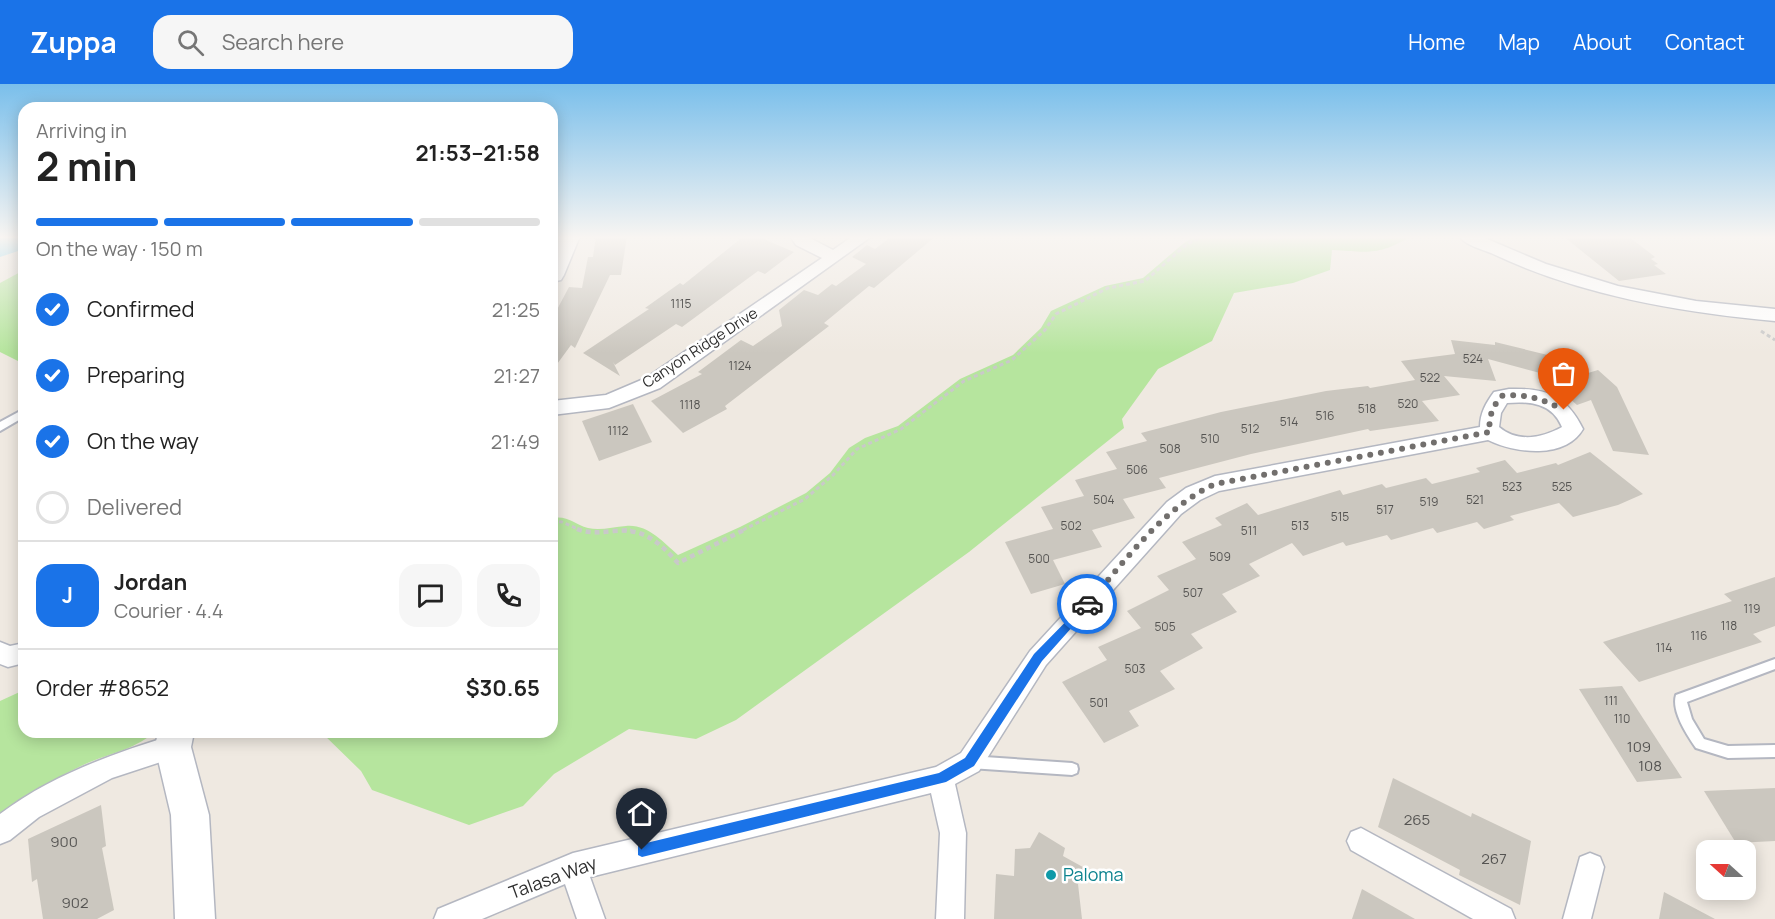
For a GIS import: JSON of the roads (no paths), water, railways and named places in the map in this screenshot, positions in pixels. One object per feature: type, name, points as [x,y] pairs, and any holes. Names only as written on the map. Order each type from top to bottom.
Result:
[{"type":"street","name":"Canyon Ridge Drive","points":[[558,407],[609,400],[653,383],[808,275]]},
{"type":"street","points":[[1562,275],[1613,289],[1708,309],[1775,315]]},
{"type":"street","points":[[970,762],[1038,658],[1174,508],[1193,494],[1215,484],[1490,432]]},
{"type":"street","points":[[0,652],[8,657],[18,654]]},
{"type":"street","points":[[0,831],[30,808],[105,768],[175,740],[190,815],[195,919]]},
{"type":"street","name":"Talasa Way","points":[[448,919],[573,867],[941,778],[970,762]]},
{"type":"street","points":[[941,778],[953,833],[950,919]]},
{"type":"street","points":[[1361,841],[1501,919]]},
{"type":"street","points":[[573,867],[591,919]]},
{"type":"street","points":[[1578,919],[1590,867]]},
{"type":"lane","points":[[0,427],[18,416]]},
{"type":"lane","points":[[1775,664],[1680,699],[1686,721],[1700,744],[1728,752],[1775,751]]},
{"type":"lane","points":[[970,762],[1072,769]]},
{"type":"place","name":"Paloma","points":[[1051,875]]}]
